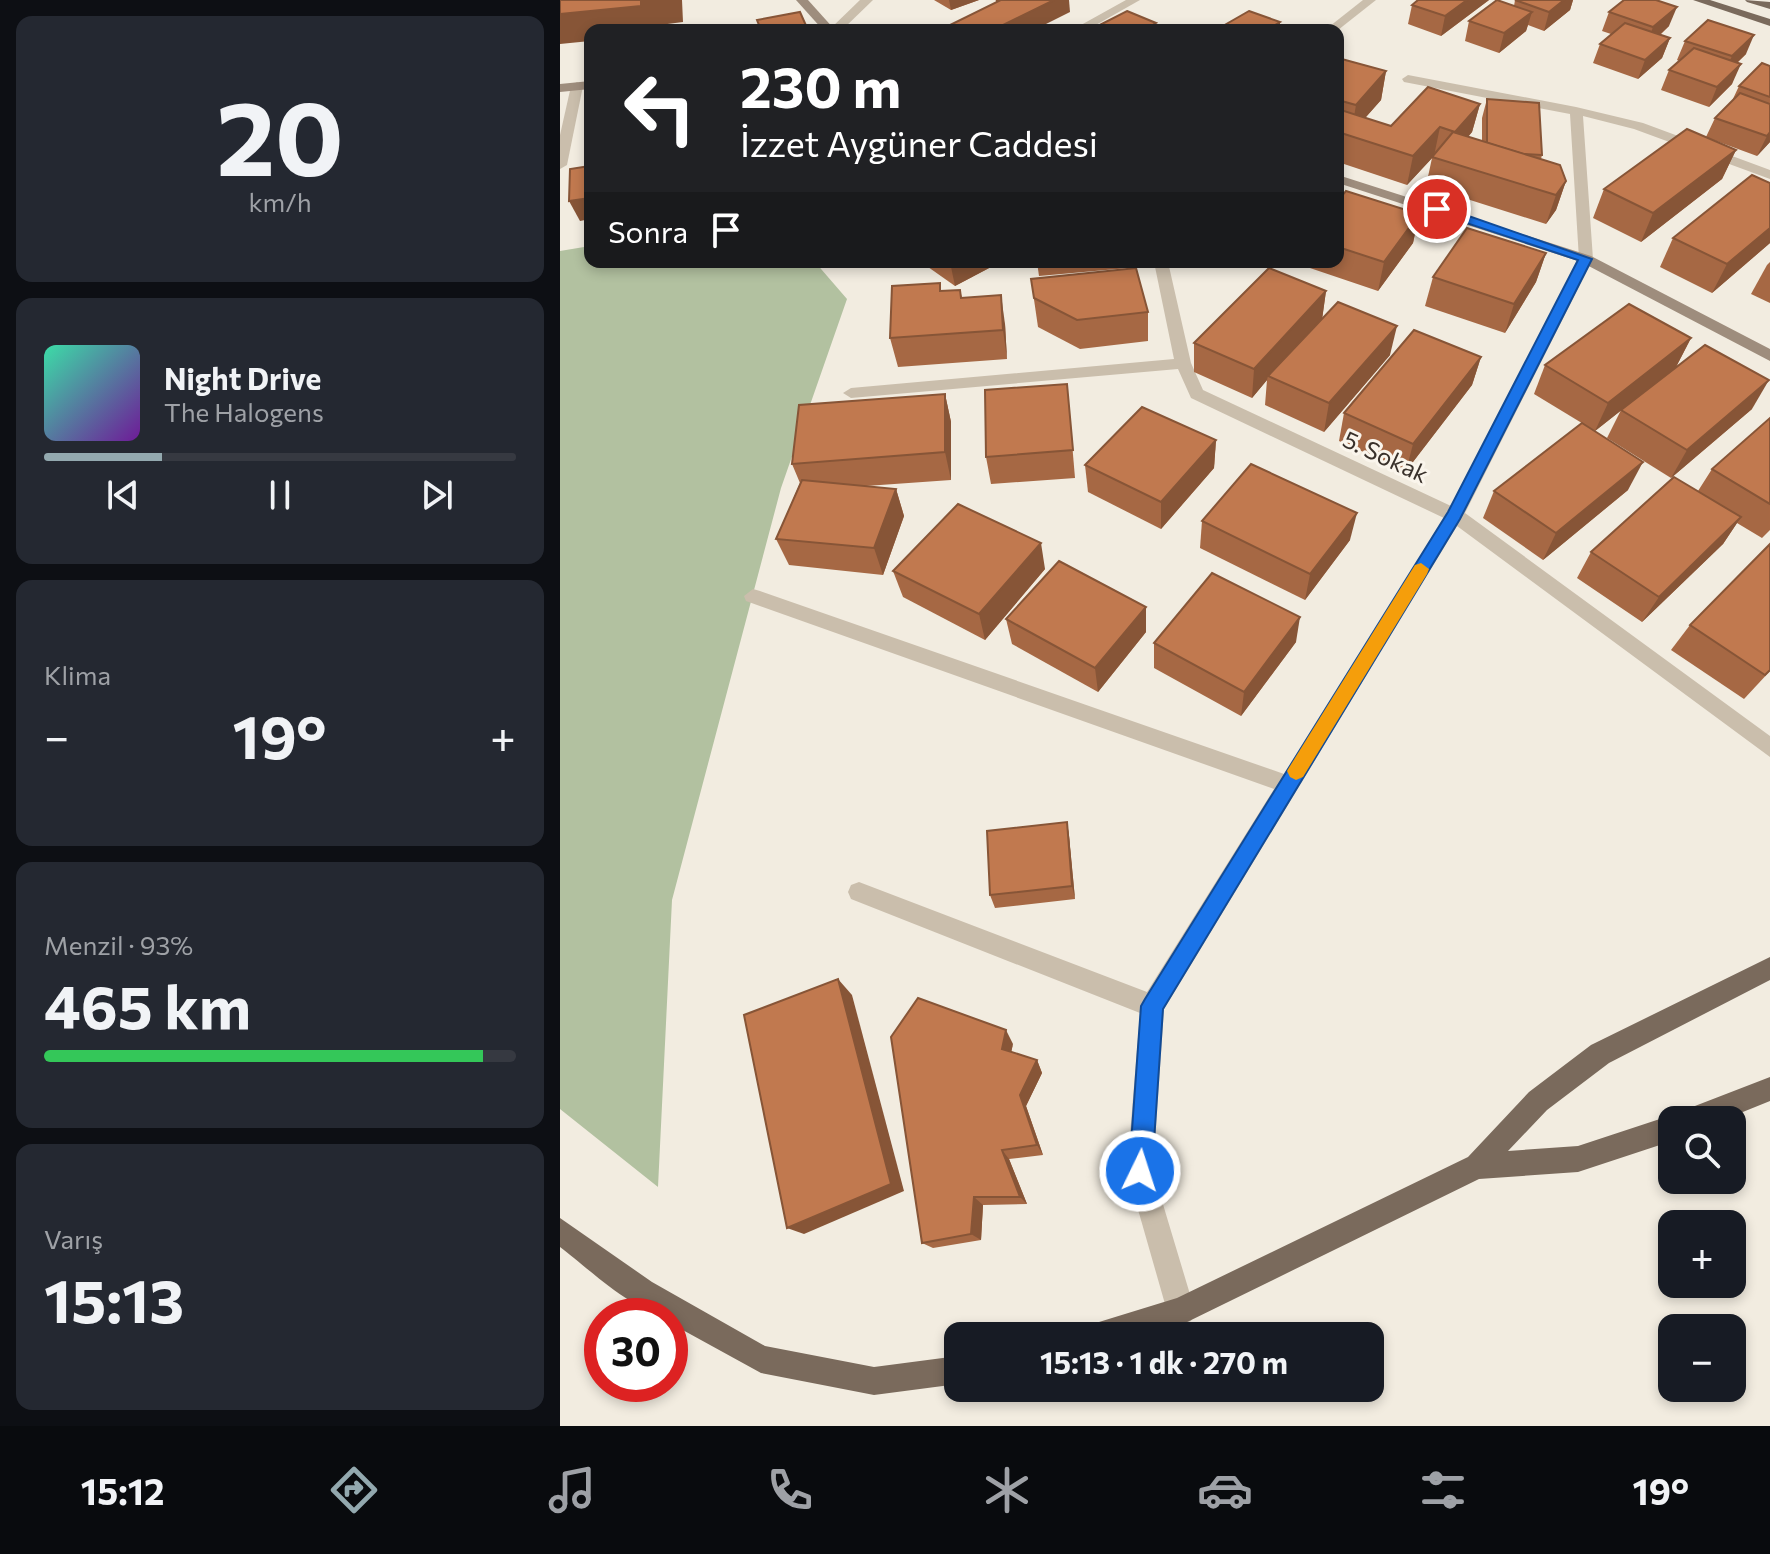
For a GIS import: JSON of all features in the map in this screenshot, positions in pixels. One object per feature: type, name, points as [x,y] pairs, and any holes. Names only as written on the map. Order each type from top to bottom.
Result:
[{"type":"main road","points":[[1699,0],[1770,23]]},
{"type":"main road","points":[[1751,0],[1770,6]]},
{"type":"main road","points":[[1144,1322],[1181,1311],[1477,1166],[1538,1101],[1600,1054],[1752,974],[1770,968]]},
{"type":"main road","points":[[1727,1106],[1770,1089]]},
{"type":"main road","points":[[1477,1166],[1578,1159],[1658,1133]]},
{"type":"main road","points":[[560,1231],[642,1292],[761,1359],[874,1381],[944,1372]]},
{"type":"street","points":[[802,0],[826,24]]},
{"type":"street","points":[[839,24],[867,0]]},
{"type":"street","points":[[1089,24],[1134,0]]},
{"type":"street","points":[[1339,24],[1370,0]]},
{"type":"street","points":[[1408,79],[1638,126],[1770,175]]},
{"type":"street","points":[[560,88],[584,86],[560,165]]},
{"type":"street","points":[[1181,1311],[1140,1171],[1152,1006],[1455,515],[1586,259],[1576,111]]},
{"type":"street","points":[[1344,181],[1586,259],[1770,356]]},
{"type":"street","name":"5. Sokak","points":[[1162,268],[1183,363],[1197,394],[1455,515],[1770,748]]},
{"type":"street","points":[[851,393],[1183,363]]},
{"type":"street","points":[[753,596],[1288,785]]},
{"type":"street","points":[[859,892],[1152,1006]]},
{"type":"green space","points":[[584,247],[584,268],[820,268],[847,299],[781,488],[672,900],[658,1187],[560,1109],[560,251]]},
{"type":"building","points":[[560,0],[641,0],[641,6],[560,14]]},
{"type":"building","points":[[996,0],[1054,0],[1005,24],[952,24],[999,1]]},
{"type":"building","points":[[1418,0],[1467,0],[1445,16],[1412,5]]},
{"type":"building","points":[[1497,0],[1532,12],[1504,33],[1469,21]]},
{"type":"building","points":[[1515,0],[1564,0],[1549,12]]},
{"type":"building","points":[[1624,0],[1656,0],[1677,7],[1653,27],[1609,12]]},
{"type":"building","points":[[1127,11],[1156,23],[1154,24],[1102,24]]},
{"type":"building","points":[[1249,11],[1280,22],[1277,24],[1226,24]]},
{"type":"building","points":[[800,12],[805,24],[759,24],[757,20]]},
{"type":"building","points":[[1708,20],[1754,35],[1732,56],[1685,41]]},
{"type":"building","points":[[1625,23],[1670,38],[1645,60],[1600,44]]},
{"type":"building","points":[[1694,48],[1741,64],[1717,87],[1669,70]]},
{"type":"building","points":[[1344,60],[1386,71],[1356,105],[1344,102]]},
{"type":"building","points":[[1762,63],[1770,66],[1770,97],[1739,86]]},
{"type":"building","points":[[1428,87],[1480,104],[1455,132],[1440,127],[1413,156],[1344,134],[1344,111],[1391,126]]},
{"type":"building","points":[[1740,93],[1770,104],[1770,132],[1767,136],[1715,118]]},
{"type":"building","points":[[1487,99],[1539,103],[1542,155],[1523,154],[1487,143]]},
{"type":"building","points":[[1687,129],[1736,150],[1653,213],[1604,189]]},
{"type":"building","points":[[1453,132],[1560,165],[1566,181],[1556,195],[1432,157]]},
{"type":"building","points":[[584,167],[584,199],[569,201],[570,169]]},
{"type":"building","points":[[1752,175],[1770,183],[1770,228],[1727,264],[1673,238]]},
{"type":"building","points":[[1346,191],[1419,214],[1384,262],[1344,249]]},
{"type":"building","points":[[1467,228],[1546,253],[1514,304],[1433,277]]},
{"type":"building","points":[[1136,268],[1148,312],[1077,320],[1034,298],[1031,279]]},
{"type":"building","points":[[1269,268],[1326,291],[1254,369],[1194,343]]},
{"type":"building","points":[[940,283],[940,291],[960,290],[961,298],[1001,295],[1003,330],[890,338],[892,286]]},
{"type":"building","points":[[1338,302],[1397,326],[1329,403],[1268,376]]},
{"type":"building","points":[[1629,304],[1691,338],[1608,403],[1545,365]]},
{"type":"building","points":[[1414,330],[1481,357],[1413,444],[1344,413]]},
{"type":"building","points":[[1705,345],[1769,380],[1687,450],[1621,410]]},
{"type":"building","points":[[1067,384],[1073,450],[986,457],[985,390]]},
{"type":"building","points":[[945,394],[945,452],[792,464],[799,405]]},
{"type":"building","points":[[1142,407],[1216,440],[1161,502],[1085,465]]},
{"type":"building","points":[[1770,418],[1770,504],[1712,469]]},
{"type":"building","points":[[1582,423],[1643,462],[1556,533],[1494,491]]},
{"type":"building","points":[[1251,464],[1357,513],[1310,574],[1202,521]]},
{"type":"building","points":[[1674,477],[1741,517],[1659,597],[1591,552]]},
{"type":"building","points":[[802,480],[896,489],[874,548],[776,539]]},
{"type":"building","points":[[958,504],[1041,543],[979,614],[893,571]]},
{"type":"building","points":[[1770,544],[1770,670],[1765,675],[1690,625]]},
{"type":"building","points":[[1059,561],[1146,607],[1095,668],[1006,619]]},
{"type":"building","points":[[1212,573],[1300,617],[1244,692],[1154,643]]},
{"type":"building","points":[[1067,822],[1072,886],[990,895],[987,831]]},
{"type":"building","points":[[838,979],[891,1184],[787,1228],[744,1015]]},
{"type":"building","points":[[918,998],[1006,1030],[1002,1049],[1037,1060],[1020,1095],[1037,1145],[1002,1150],[1020,1197],[974,1197],[971,1234],[922,1243],[891,1037]]},
{"type":"slow traffic","points":[[1296,771],[1421,569]]},
{"type":"route","points":[[1140,1171],[1152,1006],[1455,515],[1586,259],[1437,209]]}]
